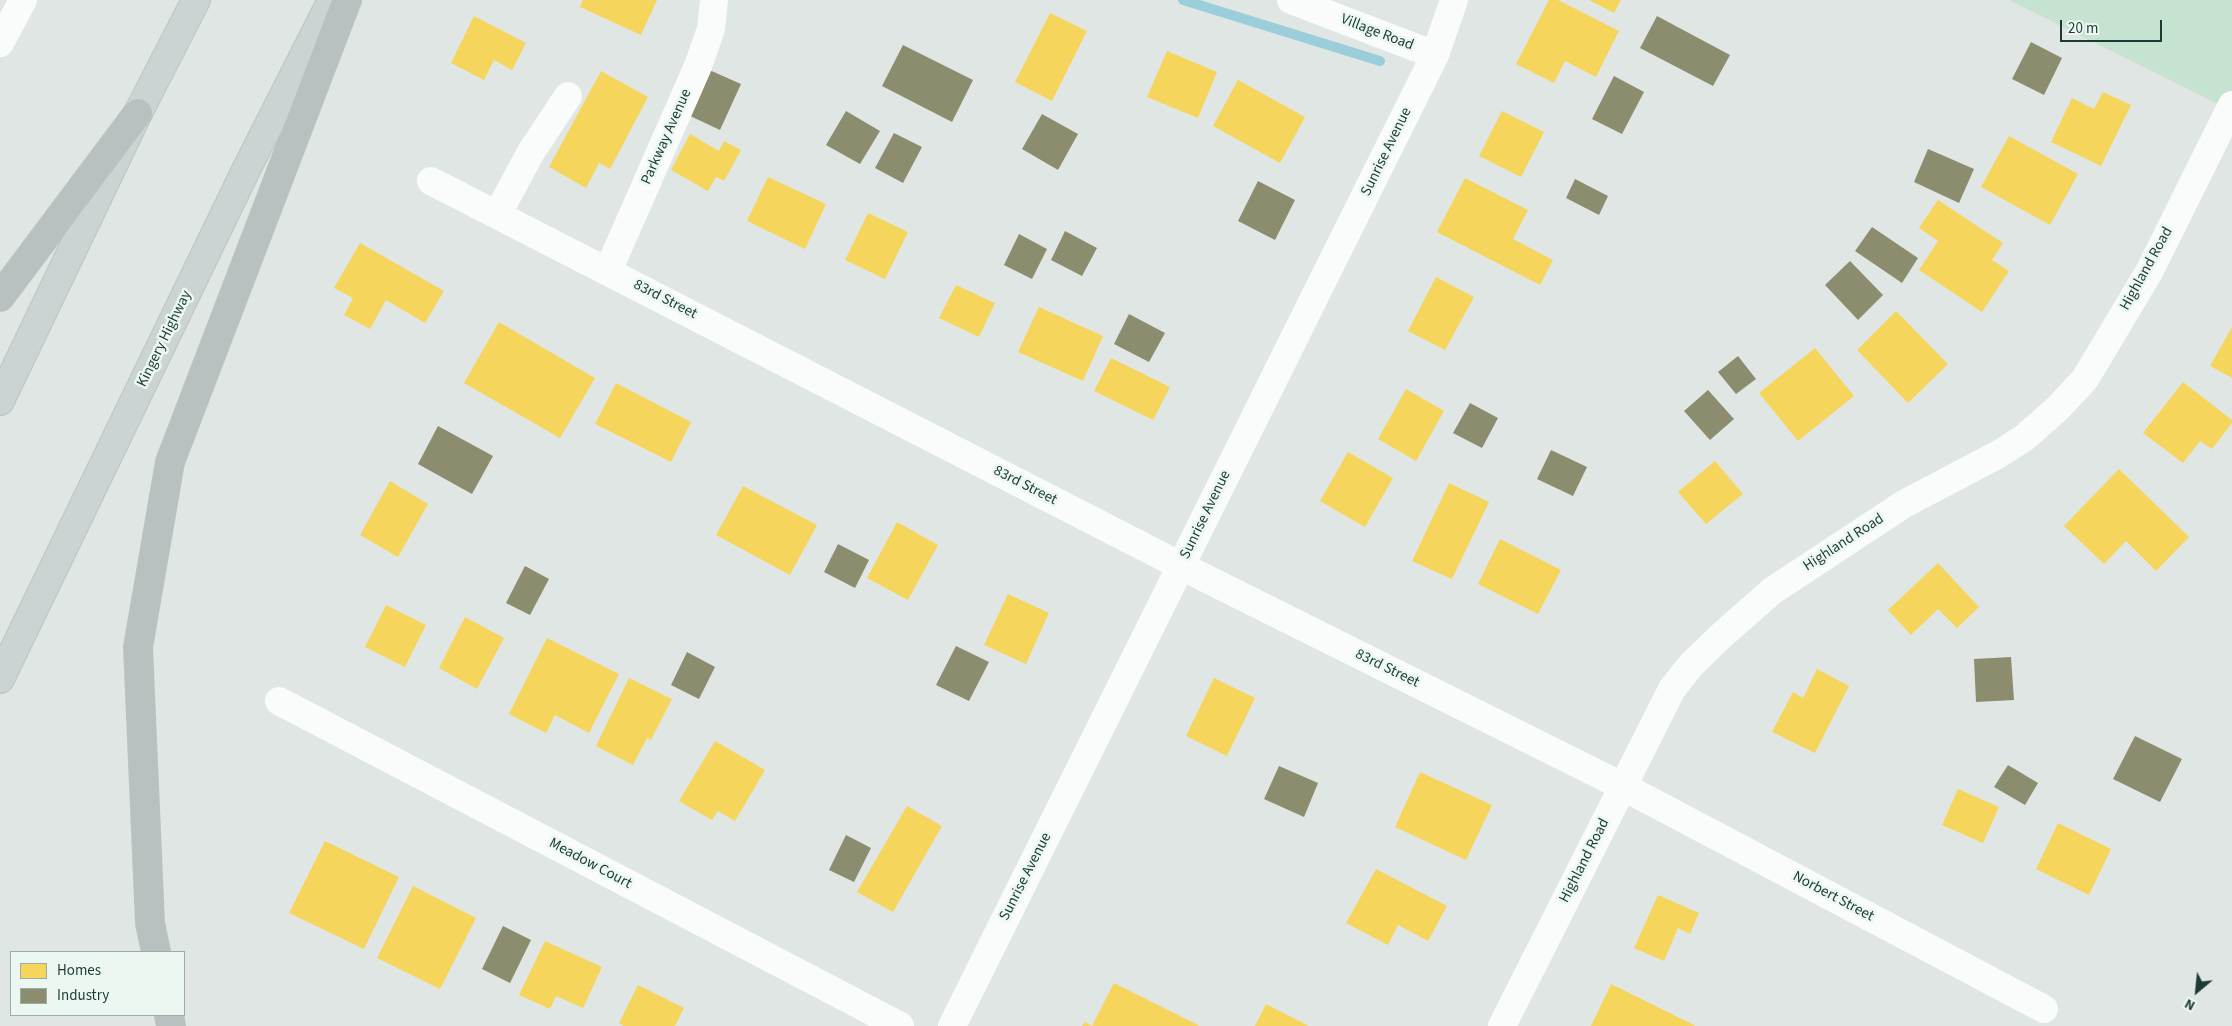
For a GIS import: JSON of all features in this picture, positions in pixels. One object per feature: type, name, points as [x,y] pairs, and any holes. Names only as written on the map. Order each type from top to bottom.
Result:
[{"type":"highway","points":[[156,951],[150,923],[138,647],[170,462],[347,0]]},
{"type":"highway","points":[[0,296],[138,114]]},
{"type":"main road","points":[[0,401],[138,114],[196,0]]},
{"type":"main road","name":"Kingery Highway","points":[[0,679],[245,172],[332,0]]},
{"type":"street","name":"Parkway Avenue","points":[[608,271],[698,66],[711,29],[714,0]]},
{"type":"street","name":"Village Road","points":[[1291,0],[1435,55]]},
{"type":"street","name":"Sunrise Avenue","points":[[952,1026],[1435,55],[1454,0]]},
{"type":"street","points":[[0,43],[18,2]]},
{"type":"street","points":[[498,214],[531,152],[568,96]]},
{"type":"street","name":"Highland Road","points":[[1502,1026],[1672,689],[1691,666],[1721,636],[1772,592],[1904,504],[1999,454],[2024,438],[2057,409],[2085,379],[2148,272],[2232,105]]},
{"type":"street","name":"83rd Street","points":[[431,181],[1181,566],[1622,786]]},
{"type":"street","name":"Meadow Court","points":[[279,701],[900,1026]]},
{"type":"street","name":"Norbert Street","points":[[1622,786],[2044,1009]]},
{"type":"green space","points":[[2009,0],[2232,0],[2232,105],[2230,110]]},
{"type":"building: Homes","points":[[583,0],[657,0],[641,35],[580,7]]},
{"type":"building: Homes","points":[[1549,0],[1558,0],[1619,31],[1596,77],[1565,61],[1554,83],[1516,64]]},
{"type":"building: Homes","points":[[1589,0],[1621,0],[1614,13]]},
{"type":"building: Homes","points":[[1050,13],[1087,31],[1052,101],[1015,82]]},
{"type":"building: Homes","points":[[474,16],[526,43],[512,70],[494,60],[484,80],[451,63]]},
{"type":"building: Homes","points":[[1167,51],[1217,72],[1198,118],[1147,97]]},
{"type":"building: Homes","points":[[601,71],[648,97],[610,169],[599,163],[586,188],[549,167]]},
{"type":"building: Homes","points":[[1238,80],[1305,117],[1280,163],[1213,126]]},
{"type":"building: Homes","points":[[2103,92],[2131,105],[2101,166],[2051,142],[2072,98],[2094,109]]},
{"type":"building: Homes","points":[[1502,111],[1544,132],[1521,177],[1479,156]]},
{"type":"building: Homes","points":[[690,134],[719,151],[724,141],[741,150],[724,181],[716,177],[708,191],[671,170]]},
{"type":"building: Homes","points":[[2009,136],[2078,174],[2050,225],[1981,187]]},
{"type":"building: Homes","points":[[768,177],[826,204],[805,249],[747,221]]},
{"type":"building: Homes","points":[[1465,178],[1528,210],[1513,239],[1553,260],[1540,285],[1437,232]]},
{"type":"building: Homes","points":[[1938,200],[2003,243],[1992,260],[2009,271],[1982,312],[1919,270],[1938,241],[1919,228]]},
{"type":"building: Homes","points":[[868,213],[908,232],[885,279],[845,260]]},
{"type":"building: Homes","points":[[360,243],[444,291],[425,323],[386,300],[370,329],[344,315],[353,298],[334,288]]},
{"type":"building: Homes","points":[[1436,277],[1474,297],[1445,350],[1408,331]]},
{"type":"building: Homes","points":[[956,285],[995,303],[979,337],[939,318]]},
{"type":"building: Homes","points":[[1039,307],[1103,336],[1083,381],[1018,352]]},
{"type":"building: Homes","points":[[1896,311],[1948,364],[1908,403],[1857,350]]},
{"type":"building: Homes","points":[[499,322],[595,378],[560,438],[464,383]]},
{"type":"building: Homes","points":[[2232,327],[2232,378],[2210,366]]},
{"type":"building: Homes","points":[[1815,348],[1854,396],[1798,441],[1759,393]]},
{"type":"building: Homes","points":[[1111,358],[1170,387],[1153,420],[1094,391]]},
{"type":"building: Homes","points":[[2183,382],[2232,420],[2232,423],[2212,449],[2200,441],[2183,463],[2143,433]]},
{"type":"building: Homes","points":[[616,383],[691,422],[671,462],[595,424]]},
{"type":"building: Homes","points":[[1406,389],[1444,411],[1416,461],[1378,439]]},
{"type":"building: Homes","points":[[1348,452],[1393,478],[1365,527],[1320,501]]},
{"type":"building: Homes","points":[[1715,461],[1743,494],[1706,524],[1678,492]]},
{"type":"building: Homes","points":[[2119,469],[2189,537],[2156,571],[2126,541],[2104,564],[2064,526]]},
{"type":"building: Homes","points":[[390,481],[428,504],[398,557],[360,535]]},
{"type":"building: Homes","points":[[1449,483],[1489,502],[1452,579],[1412,561]]},
{"type":"building: Homes","points":[[743,486],[817,525],[790,575],[716,535]]},
{"type":"building: Homes","points":[[897,522],[938,545],[908,600],[867,578]]},
{"type":"building: Homes","points":[[1500,539],[1561,570],[1538,614],[1478,584]]},
{"type":"building: Homes","points":[[1938,563],[1979,607],[1957,628],[1938,609],[1911,635],[1888,610]]},
{"type":"building: Homes","points":[[1008,594],[1049,613],[1026,664],[984,645]]},
{"type":"building: Homes","points":[[386,605],[426,625],[405,667],[365,647]]},
{"type":"building: Homes","points":[[465,617],[504,638],[477,689],[439,668]]},
{"type":"building: Homes","points":[[547,638],[619,674],[589,733],[555,715],[546,733],[509,714]]},
{"type":"building: Homes","points":[[1817,669],[1849,686],[1815,753],[1772,732],[1793,692],[1803,698]]},
{"type":"building: Homes","points":[[629,678],[672,699],[651,740],[647,738],[633,765],[596,746]]},
{"type":"building: Homes","points":[[1214,678],[1255,698],[1227,756],[1186,736]]},
{"type":"building: Homes","points":[[715,741],[765,770],[735,821],[718,811],[712,820],[679,801]]},
{"type":"building: Homes","points":[[1420,772],[1492,805],[1466,860],[1395,827]]},
{"type":"building: Homes","points":[[1958,789],[1999,807],[1983,843],[1942,825]]},
{"type":"building: Homes","points":[[907,806],[942,826],[893,912],[857,892]]},
{"type":"building: Homes","points":[[2058,823],[2111,849],[2089,895],[2036,869]]},
{"type":"building: Homes","points":[[325,841],[399,877],[364,949],[289,913]]},
{"type":"building: Homes","points":[[1376,869],[1447,906],[1428,941],[1398,925],[1388,945],[1346,923]]},
{"type":"building: Homes","points":[[413,886],[476,918],[440,989],[377,958]]},
{"type":"building: Homes","points":[[1658,895],[1699,913],[1690,934],[1678,928],[1664,961],[1634,948]]},
{"type":"building: Homes","points":[[545,941],[602,967],[583,1008],[556,996],[550,1009],[519,995]]},
{"type":"building: Homes","points":[[1114,983],[1200,1026],[1092,1026]]},
{"type":"building: Homes","points":[[1611,984],[1696,1026],[1591,1026]]},
{"type":"building: Homes","points":[[638,985],[684,1008],[675,1026],[624,1026],[619,1023]]},
{"type":"building: Homes","points":[[1266,1004],[1309,1026],[1255,1026]]},
{"type":"building: Homes","points":[[1085,1022],[1092,1026],[1082,1026]]},
{"type":"building: Industry","points":[[1657,16],[1730,55],[1713,86],[1640,48]]},
{"type":"building: Industry","points":[[2031,42],[2062,58],[2044,95],[2012,79]]},
{"type":"building: Industry","points":[[903,45],[973,80],[952,122],[882,86]]},
{"type":"building: Industry","points":[[707,69],[741,84],[720,130],[686,114]]},
{"type":"building: Industry","points":[[1614,76],[1644,92],[1622,134],[1592,119]]},
{"type":"building: Industry","points":[[846,111],[880,131],[860,164],[826,145]]},
{"type":"building: Industry","points":[[1042,114],[1078,134],[1058,170],[1022,149]]},
{"type":"building: Industry","points":[[894,133],[922,147],[903,183],[875,168]]},
{"type":"building: Industry","points":[[1928,149],[1974,169],[1959,203],[1914,182]]},
{"type":"building: Industry","points":[[1575,179],[1608,196],[1599,215],[1566,198]]},
{"type":"building: Industry","points":[[1258,181],[1295,200],[1275,240],[1238,221]]},
{"type":"building: Industry","points":[[1872,227],[1918,258],[1902,283],[1855,251]]},
{"type":"building: Industry","points":[[1065,231],[1097,248],[1082,276],[1051,260]]},
{"type":"building: Industry","points":[[1019,234],[1047,249],[1032,279],[1004,265]]},
{"type":"building: Industry","points":[[1850,261],[1883,295],[1858,320],[1825,285]]},
{"type":"building: Industry","points":[[1129,314],[1165,333],[1149,362],[1114,344]]},
{"type":"building: Industry","points":[[1738,356],[1756,379],[1736,394],[1718,372]]},
{"type":"building: Industry","points":[[1708,390],[1734,419],[1710,440],[1684,411]]},
{"type":"building: Industry","points":[[1470,403],[1498,418],[1482,448],[1453,433]]},
{"type":"building: Industry","points":[[438,426],[493,456],[472,494],[418,464]]},
{"type":"building: Industry","points":[[1551,450],[1587,467],[1573,496],[1537,479]]},
{"type":"building: Industry","points":[[838,544],[869,560],[855,588],[824,572]]},
{"type":"building: Industry","points":[[525,566],[549,579],[530,615],[506,603]]},
{"type":"building: Industry","points":[[956,646],[989,662],[969,701],[936,685]]},
{"type":"building: Industry","points":[[687,652],[715,667],[699,699],[671,685]]},
{"type":"building: Industry","points":[[2011,657],[2014,700],[1976,702],[1974,659]]},
{"type":"building: Industry","points":[[2135,736],[2182,759],[2160,802],[2113,779]]},
{"type":"building: Industry","points":[[2008,765],[2038,783],[2025,805],[1994,787]]},
{"type":"building: Industry","points":[[1279,766],[1318,783],[1304,817],[1264,799]]},
{"type":"building: Industry","points":[[846,835],[871,848],[854,882],[829,870]]},
{"type":"building: Industry","points":[[503,926],[531,940],[510,983],[482,969]]},
{"type":"waterway","points":[[1183,0],[1380,61]]}]
